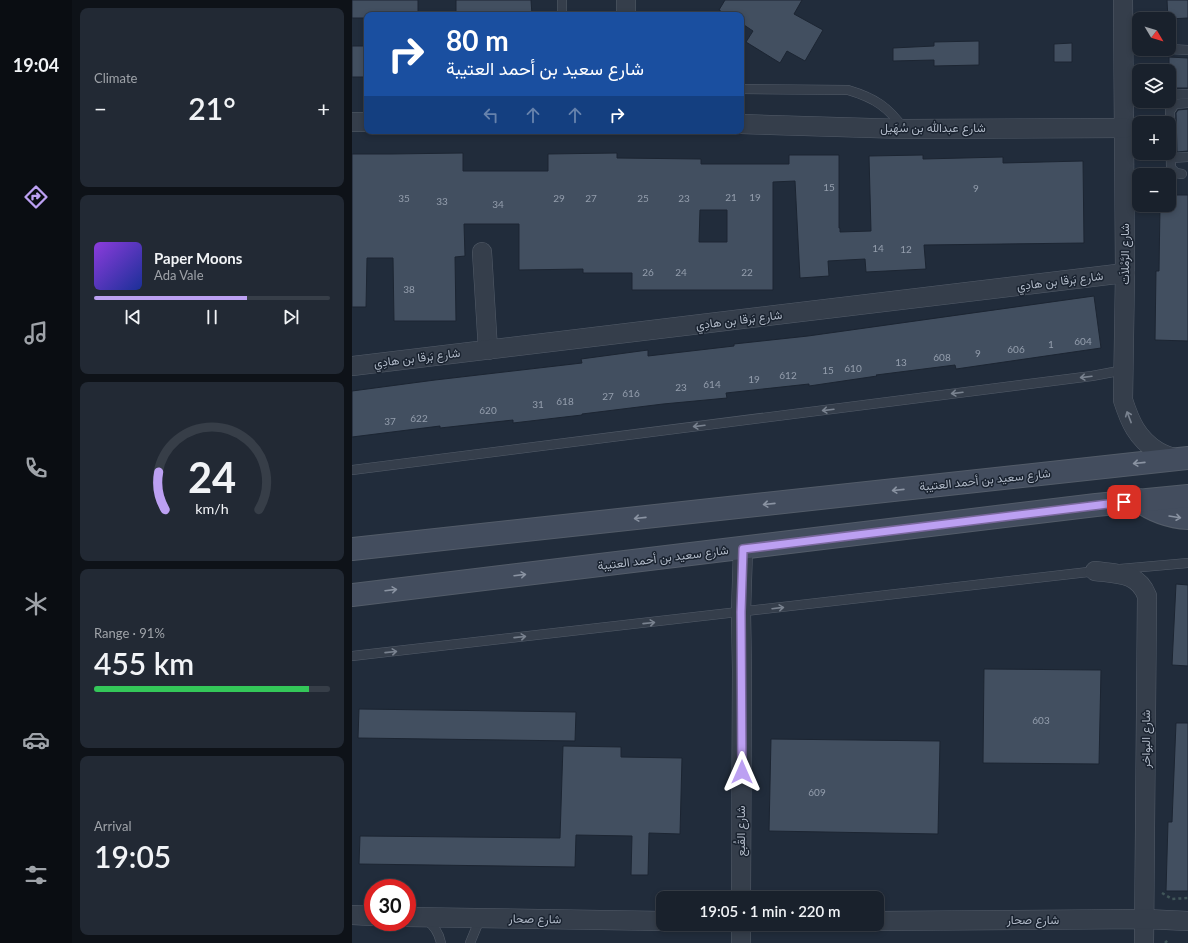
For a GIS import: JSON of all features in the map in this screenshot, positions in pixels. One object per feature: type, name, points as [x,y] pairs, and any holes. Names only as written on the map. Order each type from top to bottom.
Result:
[{"type":"main road","name":"شارع سعيد بن أحمد العتيبة","points":[[352,549],[1183,458]]},
{"type":"main road","name":"شارع سعيد بن أحمد العتيبة","points":[[352,595],[743,549],[1138,500],[1188,496]]},
{"type":"main road","points":[[1138,500],[1151,509],[1166,515],[1188,518]]},
{"type":"street","points":[[626,0],[626,12]]},
{"type":"street","name":"شارع الرَّمْلاَت","points":[[1124,0],[1131,47],[1132,95],[1125,128],[1126,273],[1123,400],[1130,421],[1141,438],[1158,451],[1183,458]]},
{"type":"street","points":[[352,122],[364,122]]},
{"type":"street","name":"شارع عبدالله بن سُهَيل","points":[[744,124],[904,129],[1125,128]]},
{"type":"street","points":[[482,252],[488,350]]},
{"type":"street","name":"شارع بَرقا بن هادِي","points":[[352,366],[1126,273]]},
{"type":"street","name":"شارع القُبع","points":[[741,891],[741,612],[743,549]]},
{"type":"street","name":"شارع البواخر","points":[[1095,571],[1133,578],[1144,588],[1147,596],[1144,943]]},
{"type":"street","points":[[352,915],[364,916]]},
{"type":"street","name":"شارع صحار","points":[[416,917],[656,921]]},
{"type":"street","name":"شارع صحار","points":[[884,921],[1188,920]]},
{"type":"street","points":[[741,931],[741,943]]},
{"type":"lane","points":[[562,0],[562,12]]},
{"type":"lane","points":[[1176,49],[1188,50]]},
{"type":"lane","points":[[744,89],[848,90],[865,95],[881,103],[894,115],[904,129]]},
{"type":"lane","points":[[1176,95],[1188,94]]},
{"type":"lane","points":[[1171,116],[1171,108],[1178,103],[1188,103]]},
{"type":"lane","points":[[1176,158],[1188,157]]},
{"type":"lane","points":[[1171,160],[1171,168],[1173,171],[1179,175],[1182,174]]},
{"type":"lane","points":[[352,470],[1092,376],[1124,370]]},
{"type":"lane","points":[[352,656],[1095,571],[1188,563]]},
{"type":"lane","points":[[416,918],[430,923],[437,931],[441,943]]},
{"type":"lane","points":[[470,943],[475,930],[483,918]]},
{"type":"path","points":[[1159,888],[1162,893],[1172,899],[1188,898]]},
{"type":"building","points":[[352,0],[418,0],[418,12],[364,12],[364,18],[352,18]]},
{"type":"building","points":[[456,0],[531,0],[532,12],[456,12]]},
{"type":"building","points":[[725,0],[802,0],[794,14],[823,30],[805,61],[787,51],[780,63],[746,42],[753,31],[744,25],[744,12],[722,12],[719,10]]},
{"type":"building","points":[[1167,0],[1188,0],[1188,18],[1176,19],[1176,12],[1168,12]]},
{"type":"building","points":[[979,41],[979,65],[934,66],[934,60],[893,61],[893,48],[934,46],[934,42]]},
{"type":"building","points":[[1072,43],[1072,62],[1054,62],[1054,44]]},
{"type":"building","points":[[352,46],[364,46],[364,77],[352,77]]},
{"type":"building","points":[[1169,57],[1188,58],[1188,88],[1176,88],[1176,64],[1169,64]]},
{"type":"building","points":[[1188,109],[1188,151],[1177,152],[1176,113],[1178,110]]},
{"type":"building","points":[[463,153],[463,171],[548,171],[548,154],[617,153],[617,158],[701,159],[701,164],[789,164],[789,155],[839,155],[840,232],[871,231],[869,156],[923,155],[923,159],[1003,157],[1003,163],[1083,161],[1084,243],[924,245],[926,269],[866,272],[865,259],[828,261],[829,276],[800,278],[795,181],[773,182],[773,290],[632,290],[632,273],[583,273],[583,269],[519,270],[519,224],[464,224],[465,256],[455,257],[456,321],[394,321],[393,258],[367,258],[366,307],[352,307],[352,154]],"holes":[[[700,210],[727,210],[727,242],[699,242]]]},
{"type":"building","points":[[1176,195],[1188,195],[1188,341],[1155,340],[1156,271],[1159,271],[1160,212],[1176,212]]},
{"type":"building","points":[[1094,296],[1101,348],[956,369],[955,365],[876,375],[877,376],[809,386],[809,384],[726,393],[727,398],[663,404],[513,423],[513,420],[440,428],[440,426],[352,437],[352,391],[582,363],[581,359],[648,350],[648,356],[734,346],[734,344],[808,336]]},
{"type":"building","points":[[1176,584],[1188,585],[1188,666],[1172,665]]},
{"type":"building","points":[[984,669],[1101,670],[1099,764],[983,763]]},
{"type":"building","points":[[359,709],[576,712],[575,741],[358,738]]},
{"type":"building","points":[[1176,723],[1188,723],[1188,891],[1166,891],[1168,822],[1172,822]]},
{"type":"building","points":[[771,739],[940,741],[938,834],[769,831]]},
{"type":"building","points":[[563,746],[621,747],[621,757],[682,758],[680,834],[649,833],[648,875],[631,875],[632,836],[576,835],[575,867],[359,864],[360,836],[560,838]]},
{"type":"route","points":[[742,772],[741,612],[743,549],[1124,502]]}]
